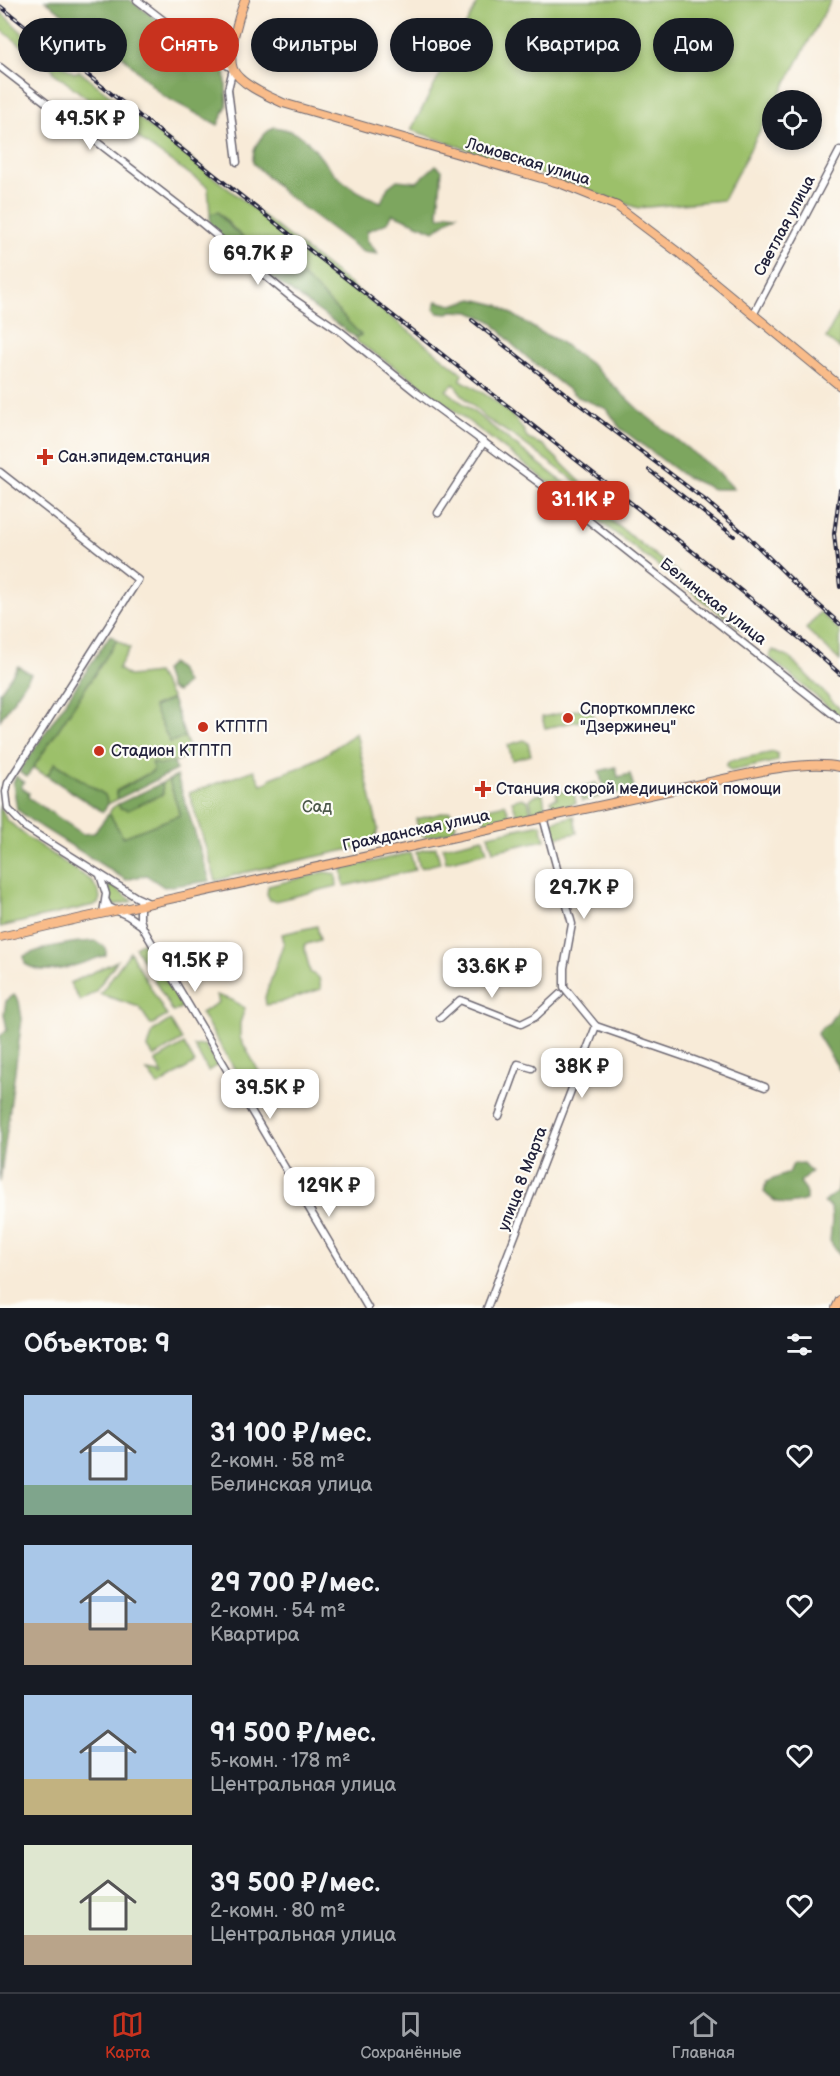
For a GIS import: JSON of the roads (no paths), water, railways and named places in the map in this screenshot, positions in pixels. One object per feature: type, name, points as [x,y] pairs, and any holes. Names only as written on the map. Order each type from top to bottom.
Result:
[{"type":"main road","points":[[239,22],[245,0]]},
{"type":"main road","name":"Ломовская улица","points":[[236,72],[246,83],[283,103],[562,184],[617,206],[680,253],[840,386]]},
{"type":"main road","name":"Гражданская улица","points":[[0,937],[103,913],[129,912],[142,902],[792,767],[829,765],[840,767]]},
{"type":"main road","points":[[836,1308],[840,1300]]},
{"type":"street","points":[[137,0],[160,18]]},
{"type":"street","name":"Белинская улица","points":[[0,67],[194,217],[292,298],[569,505],[840,720]]},
{"type":"street","points":[[232,72],[228,89],[237,162]]},
{"type":"street","name":"Светлая улица","points":[[753,315],[840,150]]},
{"type":"street","points":[[438,513],[484,442]]},
{"type":"street","points":[[0,472],[138,580],[8,783],[6,799],[8,808],[25,827],[142,902],[140,919],[143,928]]},
{"type":"street","points":[[0,794],[6,799]]},
{"type":"street","points":[[543,818],[572,924],[564,968],[564,987],[596,1026],[765,1087]]},
{"type":"street","points":[[100,874],[106,890],[103,913]]},
{"type":"street","points":[[106,901],[115,911]]},
{"type":"street","points":[[129,912],[143,928],[368,1308]]},
{"type":"street","points":[[440,1018],[460,1000],[521,1024],[535,1017],[560,994]]},
{"type":"street","name":"улица 8 Марта","points":[[487,1308],[596,1026]]},
{"type":"street","points":[[499,1116],[518,1064],[532,1068]]},
{"type":"railway","points":[[0,6],[697,555],[840,674]]},
{"type":"railway","points":[[472,320],[705,500],[746,535],[797,585]]},
{"type":"railway","points":[[649,470],[734,536]]},
{"type":"railway","points":[[840,490],[834,534],[840,587]]},
{"type":"railway","points":[[791,580],[840,624]]},
{"type":"place","name":"Сан.эпидем.станция","points":[[45,457]]},
{"type":"place","name":"Спорткомплекс \"Дзержинец\"","points":[[568,718]]},
{"type":"place","name":"КТПТП","points":[[203,727]]},
{"type":"place","name":"Стадион КТПТП","points":[[99,751]]},
{"type":"place","name":"Станция скорой медицинской помощи","points":[[483,789]]},
{"type":"park label","name":"Сад","points":[[317,807]]}]
